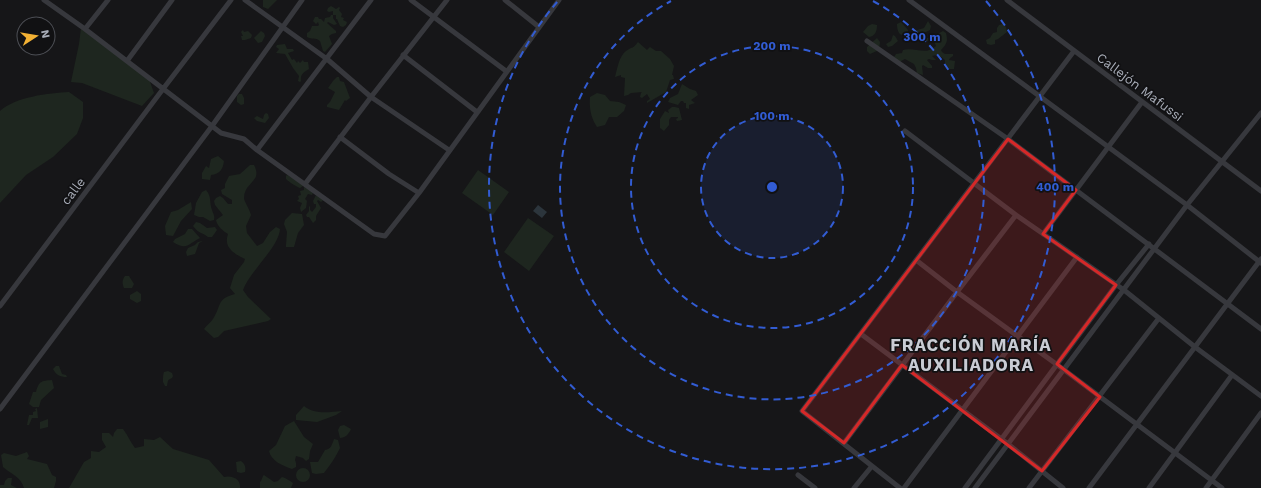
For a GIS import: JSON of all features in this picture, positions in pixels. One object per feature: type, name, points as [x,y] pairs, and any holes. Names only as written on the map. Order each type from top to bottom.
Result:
[{"type":"street","points":[[44,0],[85,29],[221,133],[244,139],[257,150],[374,234],[385,236],[419,192],[559,0]]},
{"type":"street","points":[[85,29],[108,0]]},
{"type":"street","points":[[127,61],[172,0]]},
{"type":"street","name":"calle","points":[[0,306],[163,88],[231,0]]},
{"type":"street","points":[[245,0],[327,59],[371,97],[449,150]]},
{"type":"street","points":[[0,409],[212,126],[302,0]]},
{"type":"street","points":[[257,150],[371,0]]},
{"type":"street","points":[[411,0],[506,71]]},
{"type":"street","points":[[304,184],[447,0]]},
{"type":"street","points":[[505,0],[539,27]]},
{"type":"street","points":[[909,0],[1187,205],[1260,261],[1090,488]]},
{"type":"street","name":"Callejón Mafussi","points":[[1007,0],[1261,191]]},
{"type":"street","points":[[867,41],[1008,138],[1261,329]]},
{"type":"street","points":[[900,488],[802,411],[1074,51]]},
{"type":"street","points":[[403,55],[477,112]]},
{"type":"street","points":[[1043,234],[1142,102]]},
{"type":"street","points":[[975,488],[1187,205],[1261,113]]},
{"type":"street","points":[[905,132],[1016,215],[1124,290],[1195,347],[1261,396]]},
{"type":"street","points":[[340,137],[388,174],[419,192]]},
{"type":"street","points":[[844,443],[956,292],[1016,215]]},
{"type":"street","points":[[965,488],[1116,285],[1149,244]]},
{"type":"street","points":[[904,488],[1077,257]]},
{"type":"street","points":[[916,260],[956,292],[1064,369],[1222,488]]},
{"type":"street","points":[[1029,488],[1159,318]]},
{"type":"street","points":[[861,334],[1008,444],[1063,488]]},
{"type":"street","points":[[1149,488],[1232,375]]},
{"type":"street","points":[[1206,488],[1261,413]]},
{"type":"street","points":[[854,488],[872,466]]},
{"type":"street","points":[[798,476],[815,488]]},
{"type":"highlighted area","points":[[1008,139],[1076,190],[1043,234],[1116,285],[1057,364],[1100,397],[1042,471],[902,365],[844,443],[802,411]]},
{"type":"shaded area","points":[[263,0],[277,0],[268,9],[263,7]]},
{"type":"shaded area","points":[[331,6],[336,9],[339,7],[340,8],[339,10],[342,14],[341,17],[347,22],[346,25],[343,27],[340,26],[336,19],[336,15],[333,15],[333,11],[327,11]]},
{"type":"shaded area","points":[[333,15],[333,18],[337,24],[334,25],[328,22],[327,23],[336,31],[336,33],[329,36],[332,44],[325,52],[323,51],[320,41],[307,37],[307,33],[310,31],[312,26],[319,25],[318,22],[316,24],[313,21],[315,17],[318,17],[324,22],[325,18],[330,17]]},
{"type":"shaded area","points":[[928,21],[931,26],[930,30],[924,33],[914,33],[914,31],[924,28]]},
{"type":"shaded area","points":[[901,22],[908,30],[908,34],[902,35],[899,32],[897,24]]},
{"type":"shaded area","points":[[872,24],[877,25],[877,30],[874,35],[869,37],[863,32]]},
{"type":"shaded area","points":[[1003,24],[1006,27],[1007,32],[995,40],[995,44],[987,44],[986,40],[990,38],[993,33],[997,32],[999,25]]},
{"type":"shaded area","points":[[81,28],[149,79],[154,93],[142,106],[82,83],[71,82]]},
{"type":"shaded area","points":[[243,30],[244,32],[248,31],[252,35],[251,38],[242,40],[241,36],[243,36],[241,32]]},
{"type":"shaded area","points":[[261,31],[265,36],[262,42],[258,43],[254,38]]},
{"type":"shaded area","points":[[943,31],[946,33],[947,40],[946,44],[941,50],[945,54],[953,54],[949,60],[955,61],[954,69],[949,69],[945,64],[945,60],[934,55],[932,56],[936,60],[927,60],[932,68],[922,66],[923,75],[917,73],[914,64],[905,59],[899,62],[894,57],[896,54],[902,53],[903,50],[907,49],[924,51],[932,49],[936,46],[934,41],[926,41],[922,39],[932,37]]},
{"type":"shaded area","points":[[893,35],[898,41],[892,46],[888,47],[886,44],[891,41]]},
{"type":"shaded area","points":[[877,38],[880,42],[879,50],[870,54],[867,51],[867,47]]},
{"type":"shaded area","points":[[638,42],[647,50],[650,47],[656,51],[661,51],[670,59],[674,66],[672,75],[674,79],[670,80],[666,92],[647,103],[650,99],[647,94],[642,98],[640,97],[642,92],[631,93],[624,96],[625,78],[621,77],[621,75],[615,77],[622,56]]},
{"type":"shaded area","points":[[285,44],[287,49],[293,49],[294,51],[288,53],[292,60],[294,59],[297,63],[298,61],[300,63],[303,60],[304,62],[308,62],[309,69],[303,74],[300,82],[298,81],[299,76],[285,54],[276,53],[279,49],[276,47],[277,45]]},
{"type":"shaded area","points":[[337,77],[339,77],[340,81],[344,82],[350,98],[346,101],[345,100],[339,110],[327,107],[335,92],[328,88]]},
{"type":"shaded area","points":[[682,84],[696,91],[698,95],[691,100],[695,103],[689,105],[689,109],[686,108],[686,103],[683,101],[681,101],[678,105],[668,102],[670,98],[678,94]]},
{"type":"shaded area","points":[[69,92],[83,102],[83,118],[77,134],[53,157],[26,175],[0,203],[0,111],[6,106],[23,99],[52,93]]},
{"type":"shaded area","points":[[597,93],[605,95],[610,101],[619,102],[626,105],[624,111],[617,117],[609,117],[605,125],[597,127],[590,109],[590,97]]},
{"type":"shaded area","points":[[242,94],[244,98],[244,104],[241,105],[237,102],[237,96]]},
{"type":"shaded area","points":[[672,107],[679,108],[682,120],[677,121],[676,119],[678,117],[671,117],[669,120],[669,125],[664,131],[660,128],[660,119],[665,111],[669,113],[668,110]]},
{"type":"shaded area","points":[[266,113],[268,114],[269,118],[265,123],[257,121],[254,118],[257,116],[263,119]]},
{"type":"shaded area","points":[[218,156],[224,161],[220,171],[217,174],[211,175],[210,180],[202,179],[202,173],[206,166],[209,168],[211,159]]},
{"type":"shaded area","points":[[250,165],[254,165],[256,175],[255,179],[247,188],[244,198],[251,215],[246,226],[247,233],[257,246],[263,243],[270,232],[276,227],[280,229],[275,243],[243,290],[248,297],[271,319],[224,331],[218,337],[214,338],[204,329],[213,319],[222,300],[235,294],[230,288],[234,275],[245,259],[234,253],[229,247],[227,243],[228,234],[220,228],[216,220],[223,215],[215,205],[214,201],[220,196],[228,204],[232,204],[232,200],[222,194],[221,190],[225,188],[225,184],[229,176],[240,174]]},
{"type":"shaded area","points":[[478,170],[509,192],[493,215],[462,193]]},
{"type":"shaded area","points":[[287,175],[304,184],[303,186],[300,188],[291,183],[286,179]]},
{"type":"shaded area","points":[[304,187],[313,193],[312,195],[308,194],[305,199],[307,201],[306,208],[301,212],[300,208],[302,203],[297,201],[299,199],[298,196],[301,195],[300,191],[304,190]]},
{"type":"shaded area","points":[[206,190],[209,195],[214,217],[214,220],[210,221],[203,217],[194,215],[196,203],[202,192]]},
{"type":"shaded area","points":[[316,195],[323,200],[321,202],[318,200],[317,201],[321,208],[316,216],[316,220],[313,223],[306,215],[310,206],[310,210],[312,212],[316,207],[316,204],[314,204],[313,201]]},
{"type":"shaded area","points":[[191,202],[192,209],[181,221],[173,236],[166,235],[165,226],[171,212],[178,210]]},
{"type":"shaded area","points":[[538,205],[547,212],[542,218],[533,211]]},
{"type":"shaded area","points":[[292,213],[302,214],[304,225],[298,233],[294,247],[286,247],[287,232],[284,224],[285,220]]},
{"type":"shaded area","points":[[528,218],[554,236],[529,271],[504,252]]},
{"type":"shaded area","points":[[196,222],[207,228],[215,227],[217,230],[212,237],[208,237],[193,226]]},
{"type":"shaded area","points":[[188,229],[192,229],[200,238],[187,246],[181,246],[173,242],[175,239],[185,234]]},
{"type":"shaded area","points":[[203,241],[199,243],[195,254],[187,256],[186,252],[188,248],[198,242]]},
{"type":"shaded area","points":[[125,276],[129,276],[134,284],[132,288],[124,288],[123,279]]},
{"type":"shaded area","points":[[137,291],[141,294],[141,301],[137,303],[130,299],[130,295]]},
{"type":"shaded area","points":[[56,366],[59,366],[62,374],[66,375],[67,377],[60,376],[55,373],[53,369]]},
{"type":"shaded area","points":[[168,371],[172,373],[173,376],[169,379],[167,386],[165,386],[163,382],[163,374],[164,372]]},
{"type":"shaded area","points":[[52,380],[54,388],[41,400],[39,407],[33,407],[29,404],[33,392],[36,392],[39,384],[43,381]]},
{"type":"shaded area","points":[[304,406],[317,412],[342,411],[336,415],[317,422],[296,420],[296,415]]},
{"type":"shaded area","points":[[37,408],[38,418],[32,418],[29,425],[27,425],[29,415],[33,415],[33,412],[36,411],[35,409]]},
{"type":"shaded area","points":[[48,419],[48,427],[40,429],[40,422]]},
{"type":"shaded area","points":[[294,421],[304,437],[313,444],[309,459],[306,461],[303,458],[296,456],[296,467],[292,469],[281,465],[272,458],[269,451],[276,445],[285,426]]},
{"type":"shaded area","points":[[344,425],[351,429],[347,435],[340,438],[338,430],[340,426]]},
{"type":"shaded area","points":[[117,429],[123,429],[135,448],[144,446],[144,439],[154,440],[160,437],[173,449],[209,460],[224,477],[235,478],[239,482],[240,488],[69,488],[84,462],[91,458],[91,451],[99,452],[106,447],[102,440],[102,433],[109,433],[113,437]]},
{"type":"shaded area","points":[[334,439],[338,440],[340,448],[337,455],[324,473],[312,473],[310,462],[318,462],[325,450],[329,449]]},
{"type":"shaded area","points":[[27,452],[29,456],[27,459],[47,464],[52,475],[56,477],[54,488],[24,488],[23,484],[18,478],[3,467],[1,455],[4,453],[16,456]]},
{"type":"shaded area","points":[[241,461],[244,464],[245,472],[241,473],[237,472],[236,462]]},
{"type":"shaded area","points":[[303,468],[308,470],[310,475],[308,480],[303,482],[298,480],[296,475],[298,470]]},
{"type":"shaded area","points":[[264,475],[274,482],[278,481],[282,477],[293,483],[291,488],[260,488],[260,482]]},
{"type":"shaded area","points":[[8,478],[12,478],[11,485],[17,488],[0,488],[0,485],[4,485]]},
{"type":"district","name":"FRACCIÓN MARÍA AUXILIADORA","points":[[971,355]]}]
